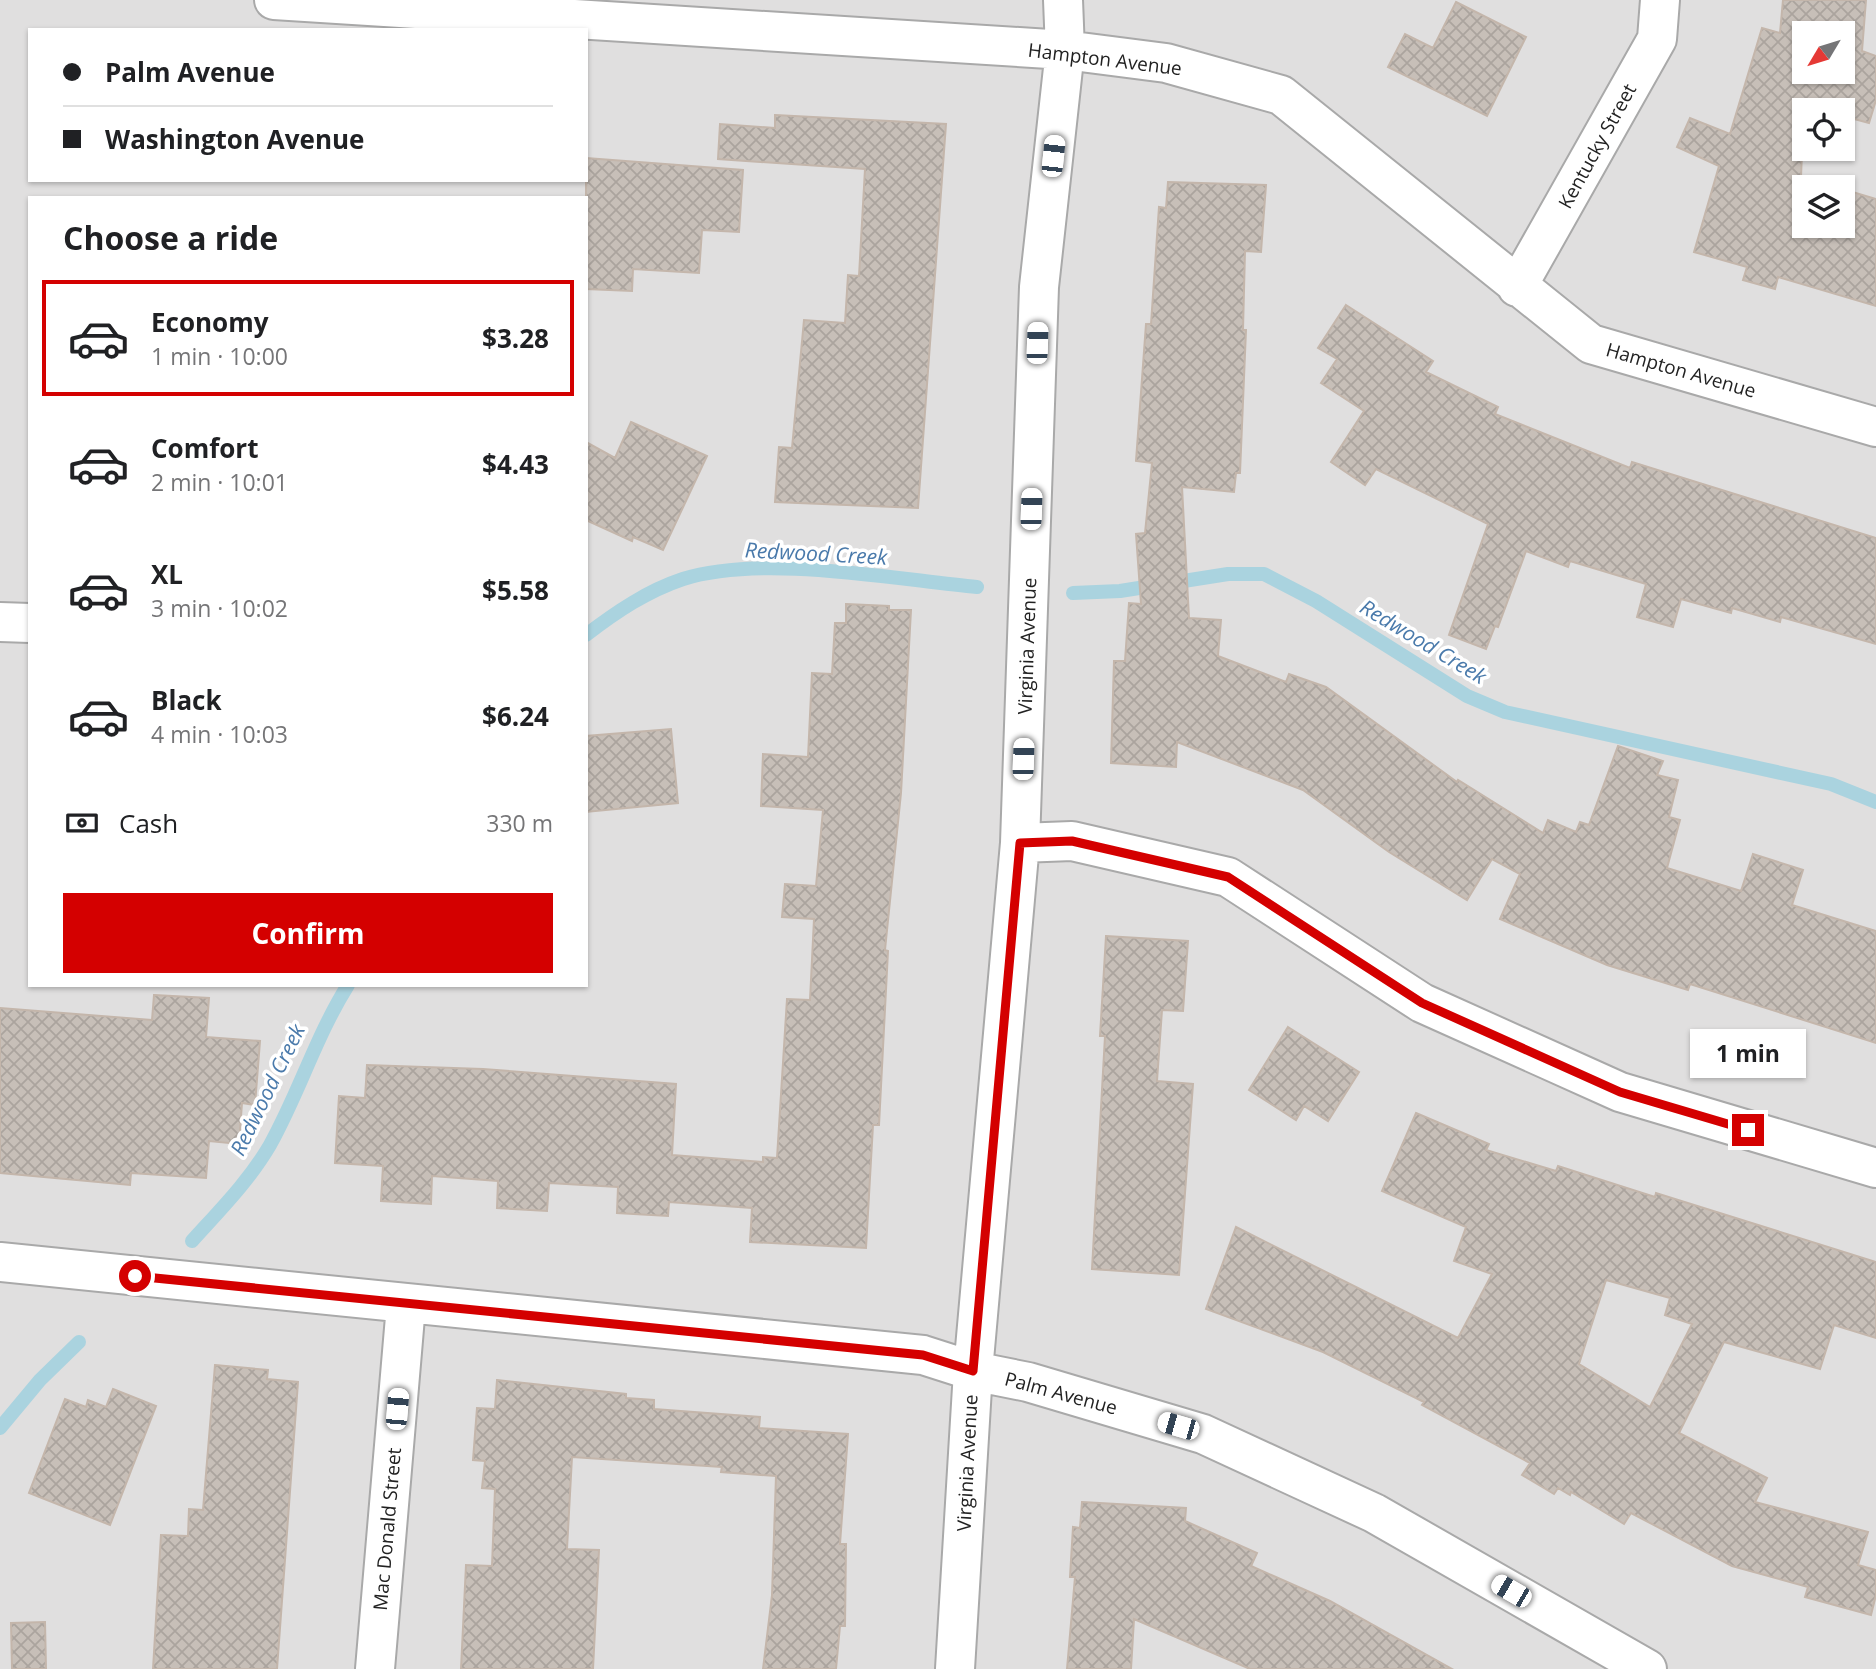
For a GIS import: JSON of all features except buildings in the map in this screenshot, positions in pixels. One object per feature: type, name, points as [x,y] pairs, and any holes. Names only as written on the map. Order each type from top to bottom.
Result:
[{"type":"street","name":"Hampton Avenue","points":[[274,0],[1065,50],[1166,63],[1281,95],[1591,344],[1876,427]]},
{"type":"street","name":"Virginia Avenue","points":[[955,1669],[973,1371],[1020,843],[1039,287],[1065,50],[1063,0]]},
{"type":"street","name":"Kentucky Street","points":[[1517,287],[1657,39],[1660,0]]},
{"type":"street","points":[[0,622],[28,623]]},
{"type":"street","points":[[1020,843],[1072,841],[1228,877],[1422,1003],[1620,1092],[1876,1168]]},
{"type":"street","name":"Palm Avenue","points":[[0,1262],[923,1355],[973,1371],[1028,1382],[1203,1434],[1374,1513],[1647,1669]]},
{"type":"street","name":"Mac Donald Street","points":[[376,1669],[406,1305]]},
{"type":"shaded area","points":[[0,0],[1876,0],[1876,1669],[0,1669]]},
{"type":"waterway","name":"Redwood Creek","points":[[588,634],[644,596],[683,579],[715,572],[789,568],[977,587]]},
{"type":"waterway","name":"Redwood Creek","points":[[1073,593],[1120,591],[1228,574],[1264,574],[1316,601],[1467,696],[1505,712],[1831,784],[1876,802]]},
{"type":"waterway","name":"Redwood Creek","points":[[192,1241],[243,1183],[270,1145],[326,1024],[347,987]]},
{"type":"waterway","name":"Redwood Creek","points":[[0,1428],[40,1380],[79,1342]]},
{"type":"route","points":[[135,1276],[923,1355],[973,1371],[1020,843],[1072,841],[1228,877],[1422,1003],[1620,1092],[1748,1130]]}]
